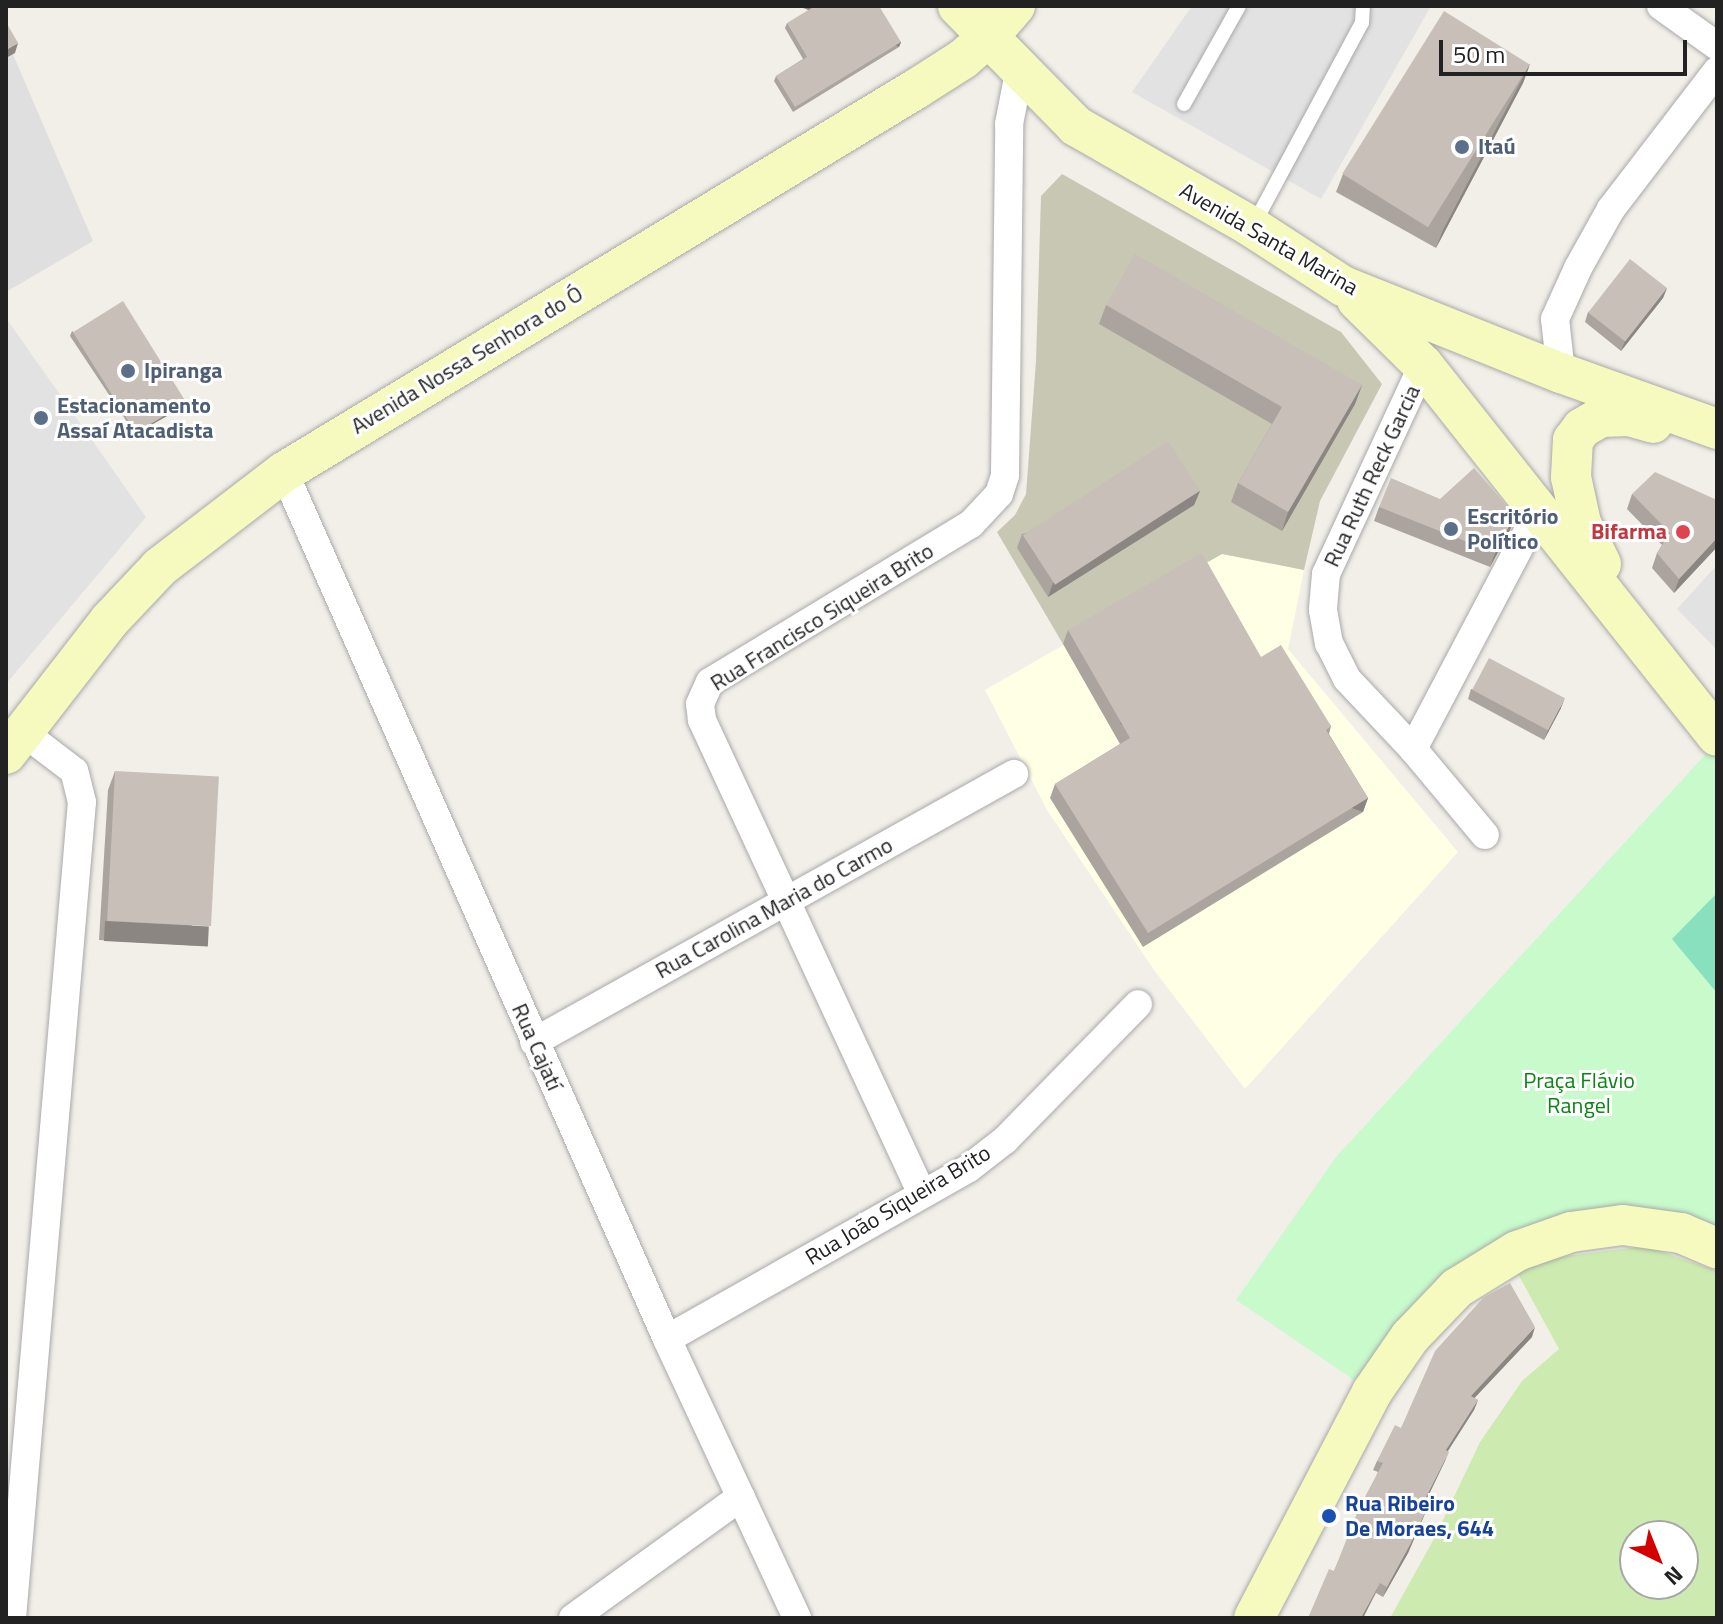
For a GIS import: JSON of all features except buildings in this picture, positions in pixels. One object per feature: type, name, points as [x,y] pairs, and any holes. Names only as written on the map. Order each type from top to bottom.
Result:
[{"type":"main road","name":"Avenida Santa Marina","points":[[958,6],[1076,126],[1252,227],[1343,286],[1561,373],[1706,424]]},
{"type":"main road","name":"Avenida Nossa Senhora do Ó","points":[[15,743],[109,621],[160,567],[284,472],[916,89],[988,37],[1015,6]]},
{"type":"main road","points":[[1343,286],[1423,365],[1717,736]]},
{"type":"main road","points":[[1601,589],[1600,558],[1581,523],[1571,477],[1573,440],[1582,428],[1601,417],[1629,416],[1670,428],[1706,424]]},
{"type":"main road","points":[[1254,1618],[1372,1392],[1410,1337],[1457,1288],[1517,1251],[1571,1232],[1623,1225],[1681,1233],[1717,1248]]},
{"type":"street","points":[[1661,6],[1717,46]]},
{"type":"street","name":"Rua Francisco Siqueira Brito","points":[[922,1194],[702,720],[701,694],[710,682],[971,524],[999,494],[1005,475],[1009,124],[1020,68]]},
{"type":"street","points":[[1561,373],[1555,319],[1578,268],[1611,209],[1717,71]]},
{"type":"street","name":"Rua Ruth Reck Garcia","points":[[1423,365],[1326,574],[1323,610],[1329,643],[1347,679],[1413,749],[1485,835]]},
{"type":"street","name":"Rua Cajatí","points":[[284,472],[534,1042],[797,1618]]},
{"type":"street","points":[[1413,749],[1539,510]]},
{"type":"street","points":[[12,1618],[82,802],[74,771],[15,743]]},
{"type":"street","name":"Rua Carolina Maria do Carmo","points":[[534,1042],[1014,774]]},
{"type":"street","name":"Rua João Siqueira Brito","points":[[667,1339],[969,1168],[1005,1140],[1138,1004]]},
{"type":"street","points":[[573,1618],[741,1497]]},
{"type":"lane","points":[[1184,104],[1239,6]]},
{"type":"lane","points":[[1252,227],[1362,23],[1363,6]]},
{"type":"shaded area","points":[[1192,6],[1431,6],[1321,199],[1132,92]]},
{"type":"shaded area","points":[[6,38],[93,241],[6,292]]},
{"type":"shaded area","points":[[1062,174],[1341,332],[1382,384],[1320,501],[1304,570],[1222,554],[1063,644],[997,532],[1015,515],[1026,494],[1036,361],[1041,196]]},
{"type":"shaded area","name":"Estacionamento Assaí Atacadista","points":[[6,318],[146,517],[6,684]]},
{"type":"shaded area","points":[[1222,554],[1304,570],[1288,649],[1458,852],[1245,1089],[1154,970],[1047,810],[985,690]]},
{"type":"shaded area","points":[[1717,565],[1717,650],[1677,609]]},
{"type":"green space","name":"Praça Flávio Rangel","points":[[1715,744],[1717,1248],[1623,1225],[1512,1263],[1372,1392],[1236,1300],[1336,1157]]},
{"type":"green space","points":[[1717,893],[1717,993],[1672,939]]},
{"type":"green space","points":[[1645,1246],[1717,1271],[1717,1618],[1390,1618],[1435,1537],[1480,1442],[1522,1381],[1559,1349],[1512,1263]]},
{"type":"place","name":"Itaú","points":[[1462,147]]},
{"type":"place","name":"Ipiranga","points":[[128,371]]},
{"type":"place","name":"Estacionamento Assaí Atacadista","points":[[41,418]]},
{"type":"place","name":"Escritório Político","points":[[1451,529]]},
{"type":"place","name":"Bifarma","points":[[1683,532]]},
{"type":"place","name":"Rua Ribeiro De Moraes, 644","points":[[1329,1516]]}]
